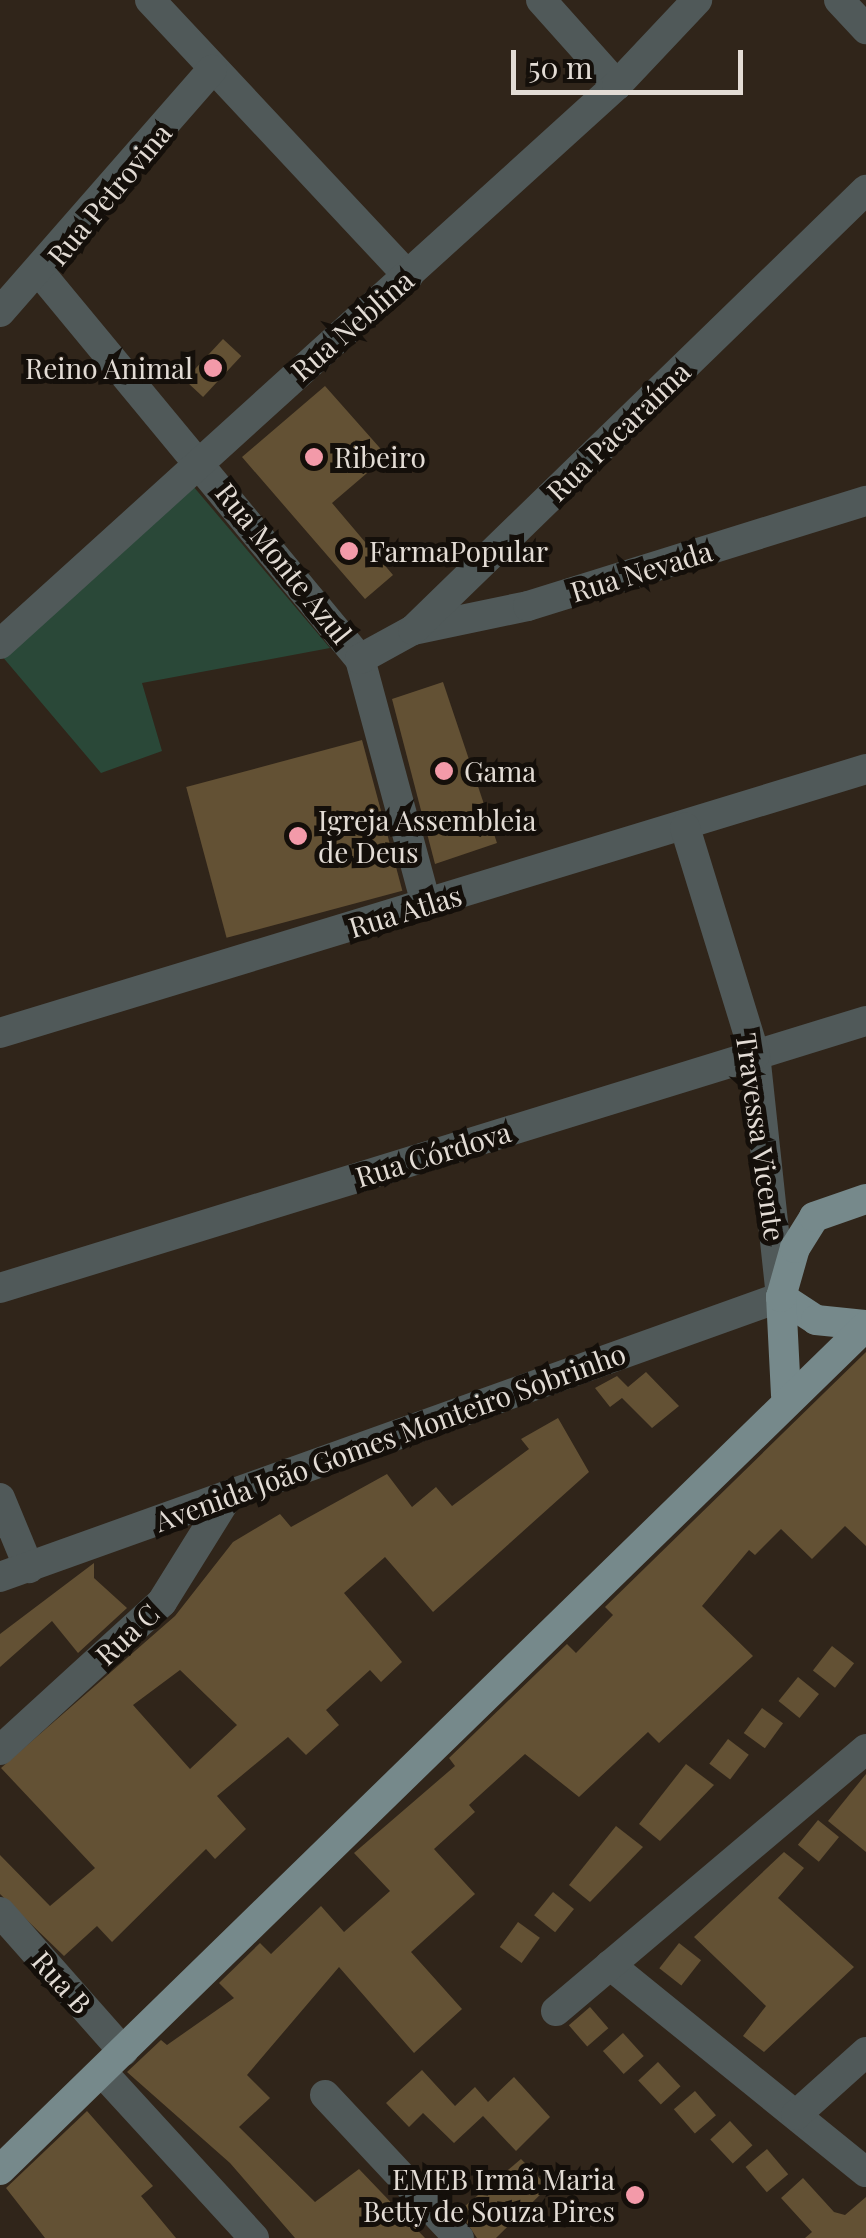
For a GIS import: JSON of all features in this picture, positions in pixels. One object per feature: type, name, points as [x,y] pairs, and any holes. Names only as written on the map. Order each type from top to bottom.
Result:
[{"type":"main road","points":[[866,1199],[803,1228],[780,1297],[816,1320],[866,1325]]},
{"type":"main road","name":"Travessa Vicente","points":[[780,1297],[786,1396]]},
{"type":"main road","points":[[0,2170],[786,1396],[866,1325]]},
{"type":"street","points":[[150,0],[408,276]]},
{"type":"street","points":[[541,0],[617,85]]},
{"type":"street","name":"Rua Neblina","points":[[0,644],[200,458],[408,276],[617,85],[697,0]]},
{"type":"street","points":[[839,0],[866,29]]},
{"type":"street","name":"Rua Petrovina","points":[[0,312],[42,275],[212,70]]},
{"type":"street","name":"Rua Pacaraíma","points":[[360,659],[413,630],[866,190]]},
{"type":"street","name":"Rua Monte Azul","points":[[42,275],[200,458],[360,659],[426,904]]},
{"type":"street","name":"Rua Nevada","points":[[413,630],[528,606],[866,501]]},
{"type":"street","name":"Rua Atlas","points":[[0,1033],[866,770]]},
{"type":"street","name":"Travessa Vicente","points":[[685,828],[754,1055],[780,1297]]},
{"type":"street","name":"Rua Córdova","points":[[0,1288],[866,1021]]},
{"type":"street","name":"Avenida João Gomes Monteiro Sobrinho","points":[[14,1572],[780,1297]]},
{"type":"street","name":"Rua C","points":[[0,1750],[162,1602],[228,1496]]},
{"type":"street","points":[[0,1498],[14,1572]]},
{"type":"street","points":[[556,2011],[866,1749]]},
{"type":"street","name":"Rua B","points":[[0,1912],[249,2235]]},
{"type":"street","points":[[610,1965],[866,2172]]},
{"type":"street","points":[[796,2116],[866,2052]]},
{"type":"street","points":[[325,2095],[459,2238]]},
{"type":"green space","points":[[193,486],[330,648],[142,683],[162,751],[101,773],[1,655]]},
{"type":"building","name":"Reino Animal","points":[[223,339],[241,356],[203,397],[185,380]]},
{"type":"building","name":"Ribeiro","points":[[325,386],[387,456],[332,503],[393,575],[365,599],[242,457]]},
{"type":"building","name":"Gama","points":[[443,682],[497,843],[435,864],[392,699]]},
{"type":"building","name":"Igreja Assembleia de Deus","points":[[362,740],[402,891],[227,938],[186,787]]},
{"type":"building","points":[[866,1352],[866,1546],[845,1526],[812,1559],[781,1529],[755,1555],[749,1550],[702,1606],[753,1656],[659,1743],[648,1732],[579,1797],[525,1754],[469,1805],[475,1812],[434,1849],[475,1894],[411,1952],[462,2009],[414,2053],[339,1967],[247,2075],[270,2098],[239,2127],[315,2202],[359,2169],[425,2238],[295,2238],[230,2163],[127,2072],[161,2040],[167,2045],[234,1998],[219,1983],[260,1943],[271,1954],[321,1906],[344,1932],[390,1891],[354,1853],[455,1766],[449,1758],[567,1644],[576,1653],[613,1615],[605,1607]]},
{"type":"building","points":[[646,1372],[679,1406],[652,1428],[622,1398],[610,1407],[595,1388],[617,1376],[628,1387]]},
{"type":"building","points":[[558,1418],[589,1472],[433,1612],[385,1557],[344,1593],[402,1662],[381,1682],[370,1670],[326,1710],[339,1725],[306,1755],[288,1737],[217,1796],[246,1829],[215,1859],[206,1849],[112,1942],[97,1926],[64,1956],[0,1894],[0,1855],[50,1906],[95,1868],[1,1768],[175,1616],[233,1542],[280,1514],[291,1527],[387,1474],[412,1507],[436,1487],[452,1506],[529,1449],[521,1439]],"holes":[[[180,1670],[237,1725],[190,1769],[133,1705]]]},
{"type":"building","points":[[94,1563],[94,1578],[127,1608],[78,1653],[52,1621],[0,1667],[0,1634]]},
{"type":"building","points":[[832,1646],[854,1663],[835,1688],[813,1670]]},
{"type":"building","points":[[798,1677],[819,1694],[799,1718],[778,1701]]},
{"type":"building","points":[[762,1708],[783,1723],[765,1748],[744,1733]]},
{"type":"building","points":[[728,1739],[749,1755],[730,1779],[709,1764]]},
{"type":"building","points":[[686,1764],[714,1785],[660,1841],[639,1824]]},
{"type":"building","points":[[866,1774],[866,1852],[828,1821]]},
{"type":"building","points":[[818,1820],[839,1837],[819,1862],[798,1845]]},
{"type":"building","points":[[616,1826],[643,1847],[590,1902],[569,1885]]},
{"type":"building","points":[[784,1852],[804,1868],[778,1898],[854,1967],[764,2052],[743,2036],[766,2006],[694,1937]]},
{"type":"building","points":[[553,1892],[574,1909],[555,1932],[534,1915]]},
{"type":"building","points":[[518,1922],[540,1938],[522,1963],[500,1947]]},
{"type":"building","points":[[679,1943],[701,1960],[681,1985],[659,1968]]},
{"type":"building","points":[[590,2007],[608,2028],[587,2047],[569,2025]]},
{"type":"building","points":[[623,2033],[644,2056],[624,2074],[603,2051]]},
{"type":"building","points":[[658,2062],[681,2086],[661,2105],[638,2080]]},
{"type":"building","points":[[422,2070],[455,2106],[475,2087],[488,2102],[514,2077],[550,2117],[516,2151],[483,2116],[454,2143],[423,2113],[409,2127],[386,2103]]},
{"type":"building","points":[[695,2091],[716,2115],[695,2134],[674,2109]]},
{"type":"building","points":[[87,2111],[153,2186],[141,2196],[176,2238],[45,2238],[6,2188]]},
{"type":"building","points":[[730,2121],[753,2145],[733,2164],[710,2139]]},
{"type":"building","points":[[767,2149],[788,2174],[767,2192],[746,2167]]},
{"type":"building","points":[[521,2159],[548,2187],[496,2238],[477,2238],[459,2211]]},
{"type":"building","points":[[803,2178],[834,2212],[845,2215],[866,2197],[866,2238],[805,2238],[812,2232],[781,2198]]},
{"type":"place","name":"Reino Animal","points":[[213,368]]},
{"type":"place","name":"Ribeiro","points":[[314,457]]},
{"type":"place","name":"FarmaPopular","points":[[349,551]]},
{"type":"place","name":"Gama","points":[[444,771]]},
{"type":"place","name":"Igreja Assembleia de Deus","points":[[298,836]]},
{"type":"place","name":"EMEB Irmã Maria Betty de Souza Pires","points":[[635,2195]]}]
